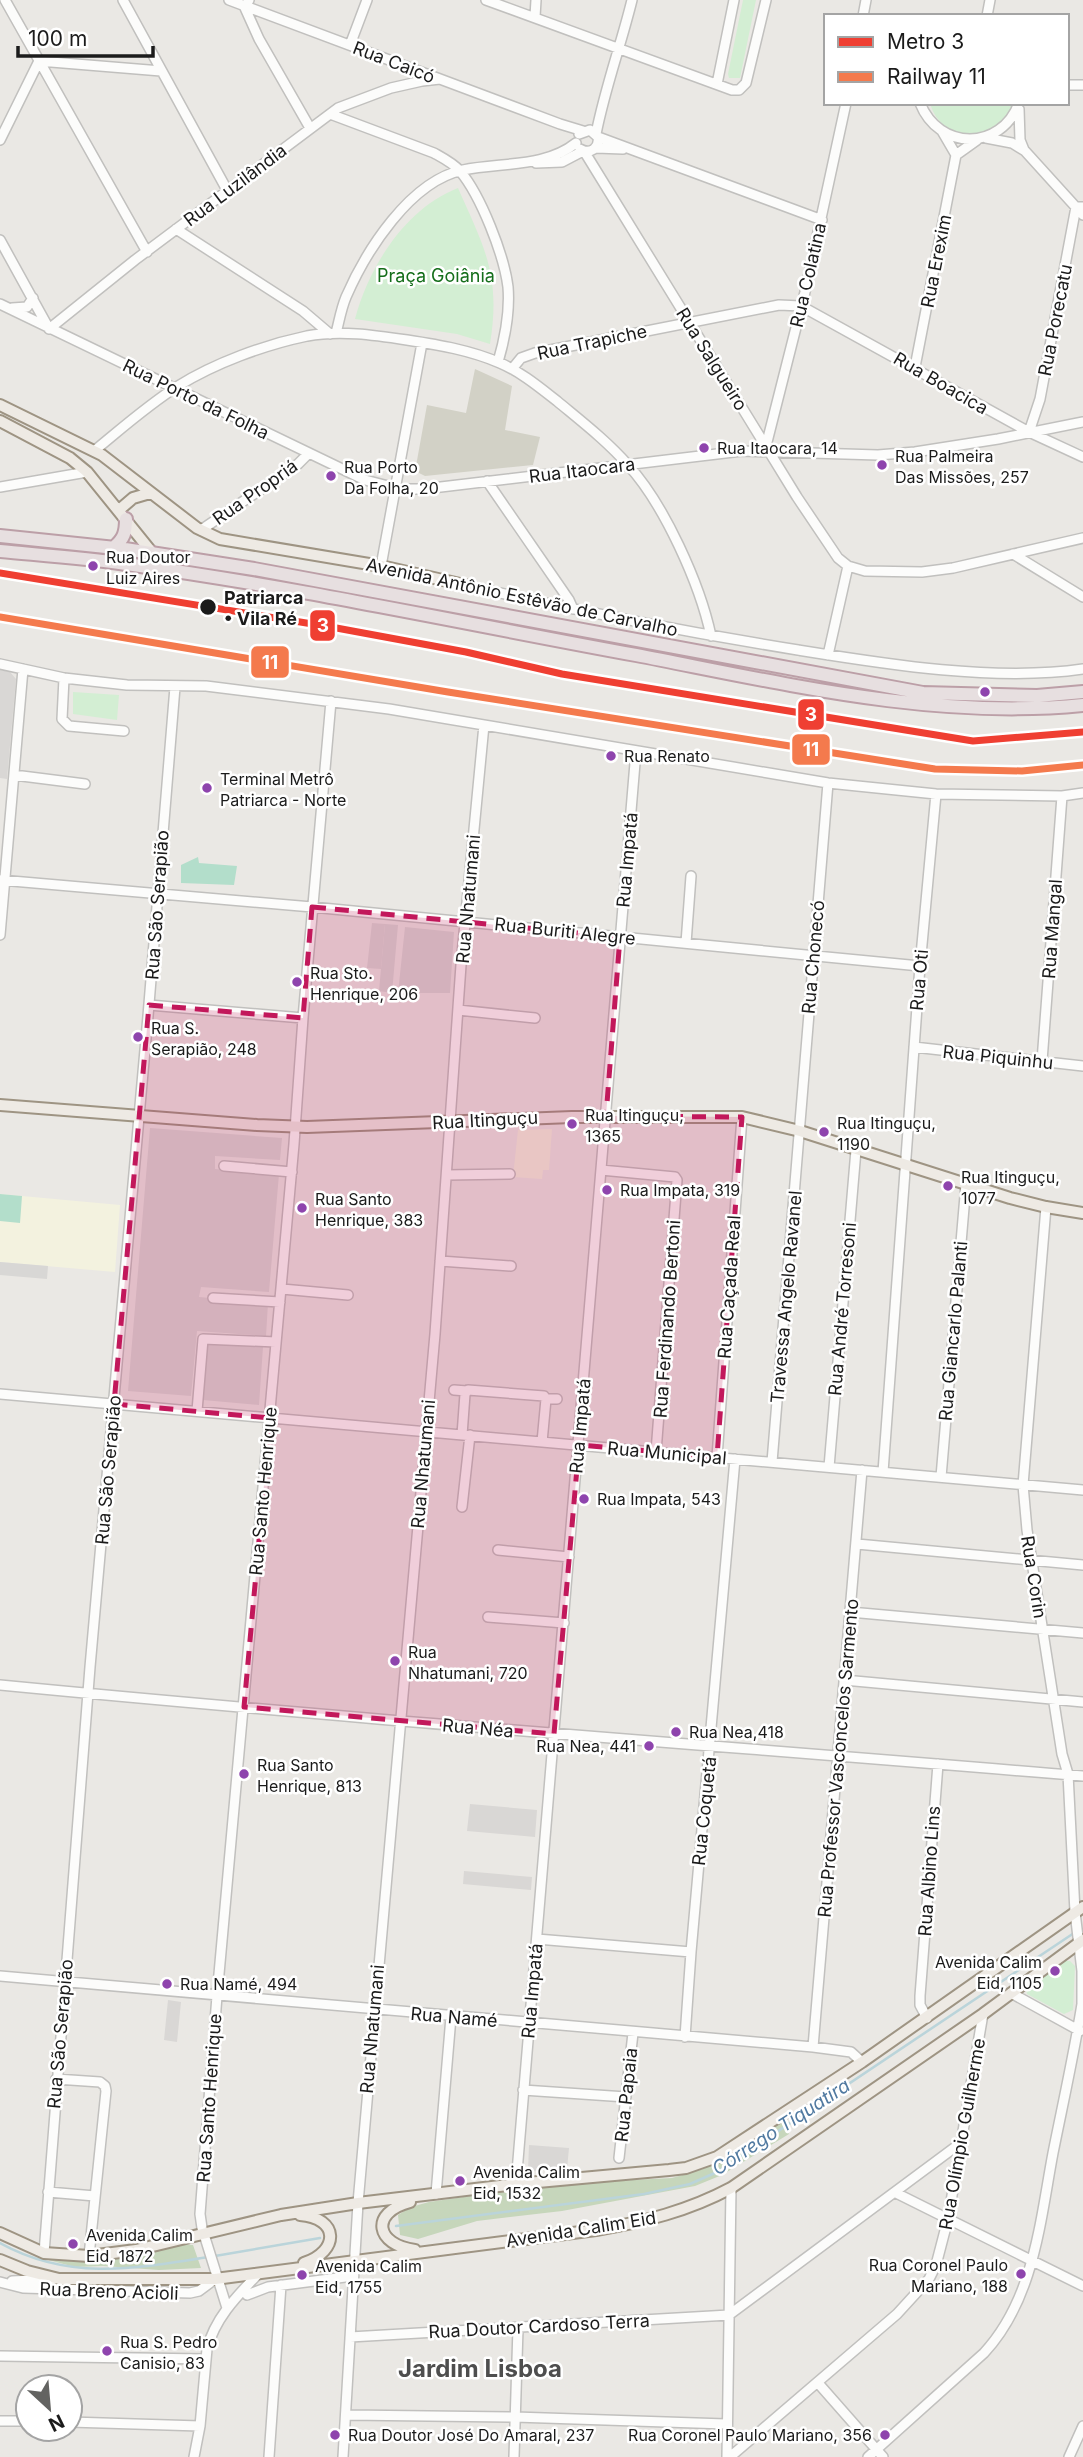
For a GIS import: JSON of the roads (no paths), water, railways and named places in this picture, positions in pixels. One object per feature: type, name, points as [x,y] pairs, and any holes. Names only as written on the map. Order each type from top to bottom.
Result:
[{"type":"highway","points":[[114,547],[126,533],[123,515]]},
{"type":"highway","name":"Avenida Antônio Estêvão de Carvalho","points":[[0,536],[114,547],[263,571],[923,693],[1037,696],[1083,692]]},
{"type":"highway","name":"Avenida Antônio Estêvão de Carvalho","points":[[0,551],[166,570],[902,702],[1009,708],[1083,705]]},
{"type":"main road","name":"Avenida Antônio Estêvão de Carvalho","points":[[0,405],[94,450],[201,530],[220,540],[381,566],[469,586]]},
{"type":"main road","points":[[0,421],[69,457],[87,472],[166,570]]},
{"type":"main road","points":[[69,457],[84,456],[94,450]]},
{"type":"main road","points":[[123,515],[133,498],[150,493]]},
{"type":"main road","name":"Rua Itinguçu","points":[[0,1105],[295,1127],[606,1116],[741,1117],[800,1131],[905,1166],[1046,1207],[1083,1213]]},
{"type":"main road","points":[[0,2233],[44,2253],[89,2256],[205,2239],[281,2215],[358,2203],[516,2184],[669,2170],[702,2163],[717,2157],[862,2062],[1078,1913]]},
{"type":"main road","name":"Avenida Calim Eid","points":[[0,2260],[27,2271],[59,2278],[217,2278],[642,2222],[699,2204],[731,2188],[983,2014],[1079,1939]]},
{"type":"main road","points":[[429,2251],[394,2245],[384,2235],[382,2225],[385,2216],[392,2209],[436,2194]]},
{"type":"main road","points":[[281,2215],[305,2215],[320,2220],[328,2230],[330,2240],[320,2257],[281,2271]]},
{"type":"street","points":[[5,0],[147,252]]},
{"type":"street","points":[[122,0],[227,190]]},
{"type":"street","name":"Rua Caicó","points":[[229,0],[247,3],[349,45],[560,124],[597,135]]},
{"type":"street","points":[[349,45],[367,0]]},
{"type":"street","points":[[486,0],[732,90],[739,90],[746,83],[765,0]]},
{"type":"street","points":[[535,17],[536,0]]},
{"type":"street","points":[[588,150],[597,135],[602,102],[620,49],[632,0]]},
{"type":"street","points":[[717,84],[734,0]]},
{"type":"street","points":[[247,3],[259,38],[310,128]]},
{"type":"street","points":[[39,61],[161,71]]},
{"type":"street","points":[[0,140],[39,61]]},
{"type":"street","name":"Rua Luzilândia","points":[[49,329],[227,190],[338,108],[391,88],[440,79]]},
{"type":"street","points":[[333,334],[353,283],[386,228],[423,189],[459,170],[559,155],[576,141],[602,102]]},
{"type":"street","name":"Rua Colatina","points":[[768,449],[846,105]]},
{"type":"street","points":[[921,105],[928,119],[942,131],[956,155],[1004,127],[1018,105]]},
{"type":"street","points":[[1019,105],[1020,140],[1025,151]]},
{"type":"street","points":[[330,114],[446,159],[459,170],[474,192],[499,248],[508,289],[507,314],[498,362]]},
{"type":"street","name":"Rua Caicó","points":[[560,124],[588,150]]},
{"type":"street","points":[[942,131],[964,139],[981,138],[1012,143],[1025,151],[1081,209]]},
{"type":"street","points":[[597,135],[822,219]]},
{"type":"street","points":[[527,161],[548,164],[562,162],[588,150],[634,150]]},
{"type":"street","name":"Rua Salgueiro","points":[[588,150],[600,177],[829,547],[848,566]]},
{"type":"street","name":"Rua Erexim","points":[[915,368],[956,155]]},
{"type":"street","name":"Rua Porecatu","points":[[1029,432],[1040,399],[1081,209]]},
{"type":"street","points":[[176,229],[303,311],[333,334]]},
{"type":"street","points":[[0,240],[49,329]]},
{"type":"street","points":[[3,306],[22,309],[31,304],[33,298]]},
{"type":"street","name":"Rua Trapiche","points":[[512,369],[521,358],[535,353],[779,305],[801,306]]},
{"type":"street","name":"Rua Porto da Folha","points":[[3,306],[365,480],[395,488]]},
{"type":"street","name":"Rua Boacica","points":[[801,306],[1029,432],[1083,457]]},
{"type":"street","points":[[94,450],[176,387],[196,375],[240,357],[307,336],[350,332],[454,348],[512,369],[576,417],[628,464],[665,520],[688,565],[711,636]]},
{"type":"street","points":[[381,566],[422,343]]},
{"type":"street","name":"Rua Itaocara","points":[[395,488],[424,489],[768,449],[878,455],[915,452],[1083,422]]},
{"type":"street","name":"Rua Propriá","points":[[201,530],[298,464],[309,453]]},
{"type":"street","points":[[0,486],[87,472]]},
{"type":"street","points":[[487,481],[569,600],[572,609]]},
{"type":"street","points":[[828,655],[848,566],[865,570],[922,572],[953,568],[1083,538]]},
{"type":"street","points":[[1013,554],[1083,597]]},
{"type":"street","name":"Avenida Antônio Estêvão de Carvalho","points":[[469,586],[711,636],[876,663],[987,671],[1083,669]]},
{"type":"street","points":[[0,664],[64,678],[127,685],[206,686],[331,701],[828,783],[936,794],[1062,796],[1083,793]]},
{"type":"street","points":[[0,935],[2,881],[23,669]]},
{"type":"street","points":[[64,678],[64,723],[69,726],[124,731]]},
{"type":"street","name":"Rua São Serapião","points":[[44,2253],[88,1693],[175,687]]},
{"type":"street","name":"Rua Santo Henrique","points":[[227,2308],[200,2214],[331,701]]},
{"type":"street","name":"Rua Nhatumani","points":[[343,2457],[358,2203],[440,1261],[465,922],[484,725]]},
{"type":"street","name":"Rua Impatá","points":[[516,2184],[636,751]]},
{"type":"street","points":[[14,775],[85,784]]},
{"type":"street","name":"Rua Chonecó","points":[[800,1131],[828,783]]},
{"type":"street","name":"Rua Oti","points":[[883,1472],[920,966],[936,794]]},
{"type":"street","name":"Rua Mangal","points":[[1042,1061],[1062,796]]},
{"type":"street","points":[[686,943],[691,876]]},
{"type":"street","name":"Rua Buriti Alegre","points":[[2,881],[312,907],[920,966]]},
{"type":"street","points":[[149,1005],[303,1018]]},
{"type":"street","points":[[458,1010],[535,1017]]},
{"type":"street","name":"Rua Piquinhu","points":[[914,1047],[1083,1066]]},
{"type":"street","name":"Rua Caçada Real","points":[[717,1457],[741,1117]]},
{"type":"street","name":"Travessa Angelo Ravanel","points":[[772,1462],[800,1131]]},
{"type":"street","name":"Rua André Torresoni","points":[[830,1467],[856,1150]]},
{"type":"street","points":[[224,1166],[292,1172]]},
{"type":"street","name":"Rua Ferdinando Bertoni","points":[[601,1170],[675,1177],[677,1180],[656,1452]]},
{"type":"street","points":[[447,1175],[510,1174]]},
{"type":"street","name":"Rua Giancarlo Palanti","points":[[941,1477],[966,1184]]},
{"type":"street","name":"Rua Corin","points":[[868,2457],[880,2453],[997,2339],[1010,2318],[1032,2261],[1080,2031],[1083,1987],[1068,1774],[1062,1754],[1027,1530],[1023,1485],[1046,1207]]},
{"type":"street","points":[[440,1261],[511,1266]]},
{"type":"street","points":[[282,1289],[348,1295]]},
{"type":"street","points":[[213,1298],[280,1302]]},
{"type":"street","points":[[197,1411],[203,1339],[276,1342]]},
{"type":"street","points":[[454,1390],[557,1399]]},
{"type":"street","points":[[462,1507],[467,1391]]},
{"type":"street","name":"Rua Municipal","points":[[0,1394],[1083,1490]]},
{"type":"street","points":[[542,1442],[546,1399]]},
{"type":"street","name":"Rua Coquetá","points":[[685,2037],[735,1459]]},
{"type":"street","name":"Rua Professor Vasconcelos Sarmento","points":[[813,2047],[863,1470]]},
{"type":"street","points":[[857,1544],[1083,1564]]},
{"type":"street","points":[[498,1550],[569,1557]]},
{"type":"street","points":[[850,1612],[1083,1633]]},
{"type":"street","points":[[488,1617],[564,1623]]},
{"type":"street","points":[[844,1680],[1083,1702]]},
{"type":"street","name":"Rua Néa","points":[[0,1685],[400,1722],[711,1744],[1083,1776]]},
{"type":"street","name":"Rua Albino Lins","points":[[926,2018],[920,2005],[920,1996],[938,1764]]},
{"type":"street","points":[[537,1939],[691,1952]]},
{"type":"street","name":"Rua Namé","points":[[0,1976],[813,2047],[851,2052],[862,2062]]},
{"type":"street","points":[[1012,1993],[1080,2031]]},
{"type":"street","name":"Rua Olímpio Guilherme","points":[[728,2457],[818,2383],[920,2291],[936,2265],[948,2219],[983,2014]]},
{"type":"street","points":[[436,2194],[452,2017]]},
{"type":"street","name":"Rua Papaia","points":[[620,2158],[634,2033]]},
{"type":"street","points":[[56,2079],[100,2082],[106,2086],[89,2256]]},
{"type":"street","points":[[523,2090],[626,2097]]},
{"type":"street","points":[[729,2315],[962,2142]]},
{"type":"street","points":[[728,2457],[726,2424],[731,2188]]},
{"type":"street","points":[[48,2192],[95,2196]]},
{"type":"street","points":[[896,2193],[1083,2286]]},
{"type":"street","points":[[194,2457],[210,2336],[227,2308],[258,2274]]},
{"type":"street","points":[[247,2295],[281,2285],[353,2276]]},
{"type":"street","name":"Rua Breno Acioli","points":[[0,2281],[59,2278]]},
{"type":"street","name":"Rua Breno Acioli","points":[[0,2281],[23,2288],[190,2293],[199,2291],[217,2278]]},
{"type":"street","points":[[269,2457],[281,2285]]},
{"type":"street","name":"Rua Doutor Cardoso Terra","points":[[350,2337],[729,2315]]},
{"type":"street","points":[[514,2457],[518,2328]]},
{"type":"street","points":[[0,2356],[206,2359]]},
{"type":"street","points":[[818,2383],[880,2453]]},
{"type":"street","points":[[347,2415],[726,2424]]},
{"type":"street","points":[[84,2422],[200,2426]]},
{"type":"street","points":[[1069,2457],[1083,2426]]},
{"type":"waterway","name":"Córrego Tiquatira","points":[[396,2226],[644,2194],[690,2184],[717,2172],[1074,1933]]},
{"type":"waterway","name":"Córrego Tiquatira","points":[[215,2256],[320,2238]]},
{"type":"waterway","name":"Córrego Tiquatira","points":[[0,2243],[51,2263],[102,2269],[208,2257]]},
{"type":"metro line","name":"3","points":[[0,573],[331,627],[466,652],[562,674],[973,741],[1083,732]]},
{"type":"rail line","name":"11","points":[[0,617],[448,692],[935,769],[1022,771],[1083,765]]},
{"type":"place","name":"Rua Itaocara, 14","points":[[704,448]]},
{"type":"place","name":"Rua Palmeira Das Missões, 257","points":[[882,465]]},
{"type":"place","name":"Rua Porto Da Folha, 20","points":[[331,476]]},
{"type":"place","name":"Rua Doutor Luiz Aires","points":[[93,566]]},
{"type":"place","name":"Patriarca • Vila Ré","points":[[208,607]]},
{"type":"place","name":"Rua Renato","points":[[611,756]]},
{"type":"place","name":"Terminal Metrô Patriarca - Norte","points":[[207,788]]},
{"type":"place","name":"Rua Sto. Henrique, 206","points":[[297,982]]},
{"type":"place","name":"Rua S. Serapião, 248","points":[[138,1037]]},
{"type":"place","name":"Rua Itinguçu, 1365","points":[[572,1124]]},
{"type":"place","name":"Rua Itinguçu, 1190","points":[[824,1132]]},
{"type":"place","name":"Rua Itinguçu, 1077","points":[[948,1186]]},
{"type":"place","name":"Rua Impata, 319","points":[[607,1190]]},
{"type":"place","name":"Rua Santo Henrique, 383","points":[[302,1208]]},
{"type":"place","name":"Rua Impata, 543","points":[[584,1499]]},
{"type":"place","name":"Rua Nhatumani, 720","points":[[395,1661]]},
{"type":"place","name":"Rua Nea,418","points":[[676,1732]]},
{"type":"place","name":"Rua Nea, 441","points":[[649,1746]]},
{"type":"place","name":"Rua Santo Henrique, 813","points":[[244,1774]]},
{"type":"place","name":"Avenida Calim Eid, 1105","points":[[1055,1971]]},
{"type":"place","name":"Rua Namé, 494","points":[[167,1984]]},
{"type":"place","name":"Avenida Calim Eid, 1532","points":[[460,2181]]},
{"type":"place","name":"Avenida Calim Eid, 1872","points":[[73,2244]]},
{"type":"place","name":"Rua Coronel Paulo Mariano, 188","points":[[1021,2274]]},
{"type":"place","name":"Avenida Calim Eid, 1755","points":[[302,2275]]},
{"type":"place","name":"Rua S. Pedro Canisio, 83","points":[[107,2351]]},
{"type":"place","name":"Rua Doutor José Do Amaral, 237","points":[[335,2435]]},
{"type":"place","name":"Rua Coronel Paulo Mariano, 356","points":[[885,2435]]},
{"type":"district","name":"Jardim Lisboa","points":[[480,2368]]},
{"type":"park label","name":"Praça Goiânia","points":[[436,275]]}]
